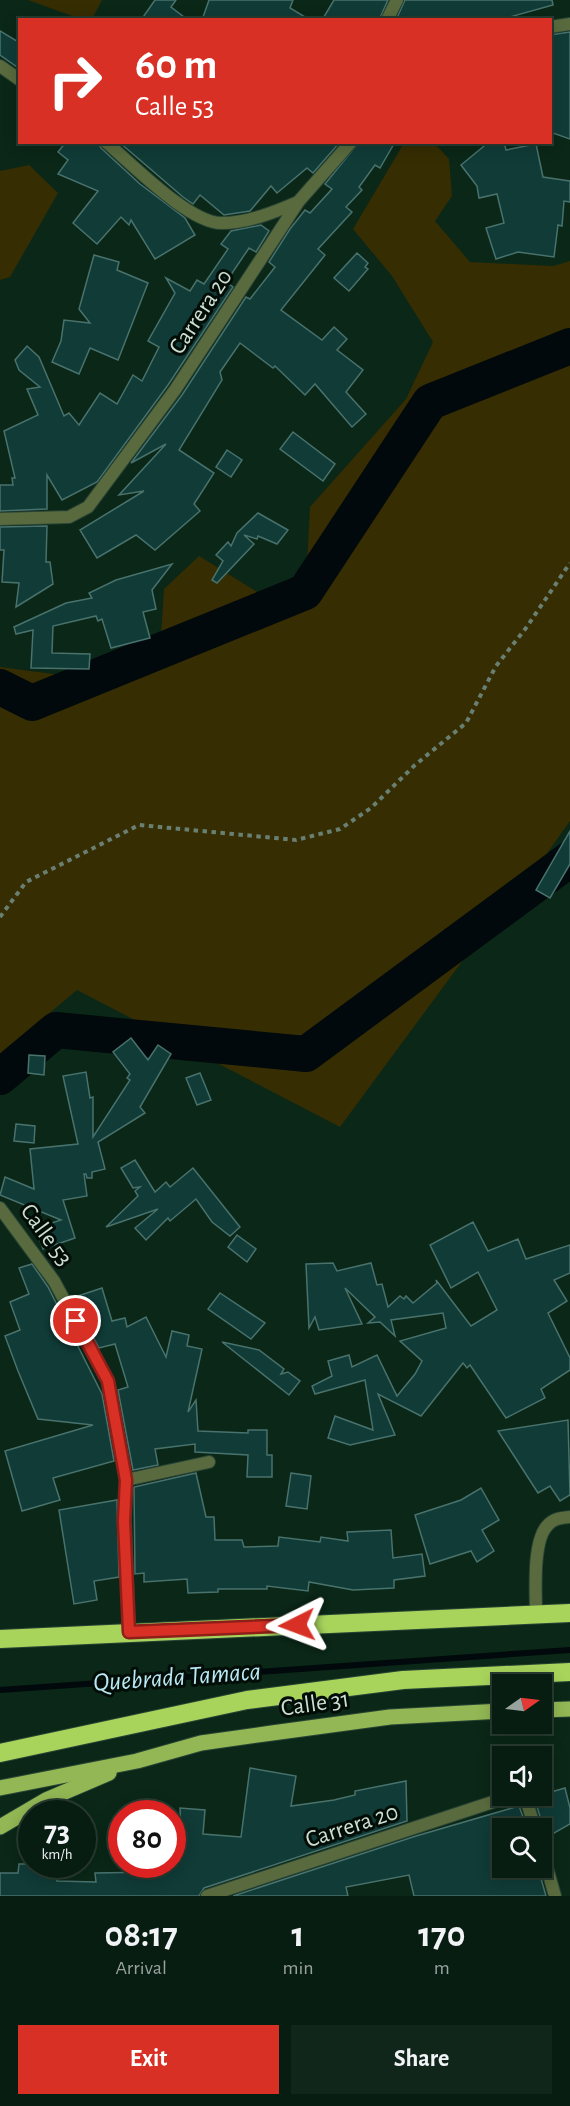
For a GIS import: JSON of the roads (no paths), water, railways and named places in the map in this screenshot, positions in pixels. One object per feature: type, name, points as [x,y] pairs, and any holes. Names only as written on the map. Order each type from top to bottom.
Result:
[{"type":"highway","points":[[0,1640],[129,1632],[566,1613]]},
{"type":"highway","points":[[0,1753],[247,1700],[404,1680],[570,1672]]},
{"type":"main road","points":[[552,1710],[570,1709]]},
{"type":"main road","name":"Calle 31","points":[[137,1761],[201,1743],[272,1733],[390,1717],[492,1712]]},
{"type":"main road","points":[[0,1788],[137,1761]]},
{"type":"main road","points":[[0,1827],[46,1800],[137,1761]]},
{"type":"street","points":[[388,18],[397,0]]},
{"type":"street","points":[[552,27],[570,24]]},
{"type":"street","points":[[0,66],[18,79]]},
{"type":"street","points":[[108,144],[189,214],[221,224],[272,213],[299,201]]},
{"type":"street","name":"Carrera 20","points":[[0,519],[69,517],[88,507],[175,390],[299,201],[349,144]]},
{"type":"street","name":"Calle 53","points":[[0,1208],[54,1281],[108,1381],[126,1480],[124,1521],[129,1632]]},
{"type":"street","points":[[126,1480],[209,1462]]},
{"type":"street","points":[[536,1614],[537,1559],[542,1533],[555,1519],[570,1517]]},
{"type":"street","name":"Carrera 20","points":[[207,1896],[492,1802]]},
{"type":"street","points":[[550,1878],[555,1896]]},
{"type":"waterway","points":[[0,687],[32,703],[305,592],[430,402],[570,346]]},
{"type":"waterway","points":[[0,1077],[56,1030],[306,1054],[570,859]]},
{"type":"waterway","name":"Quebrada Tamaca","points":[[0,1690],[570,1650]]}]
